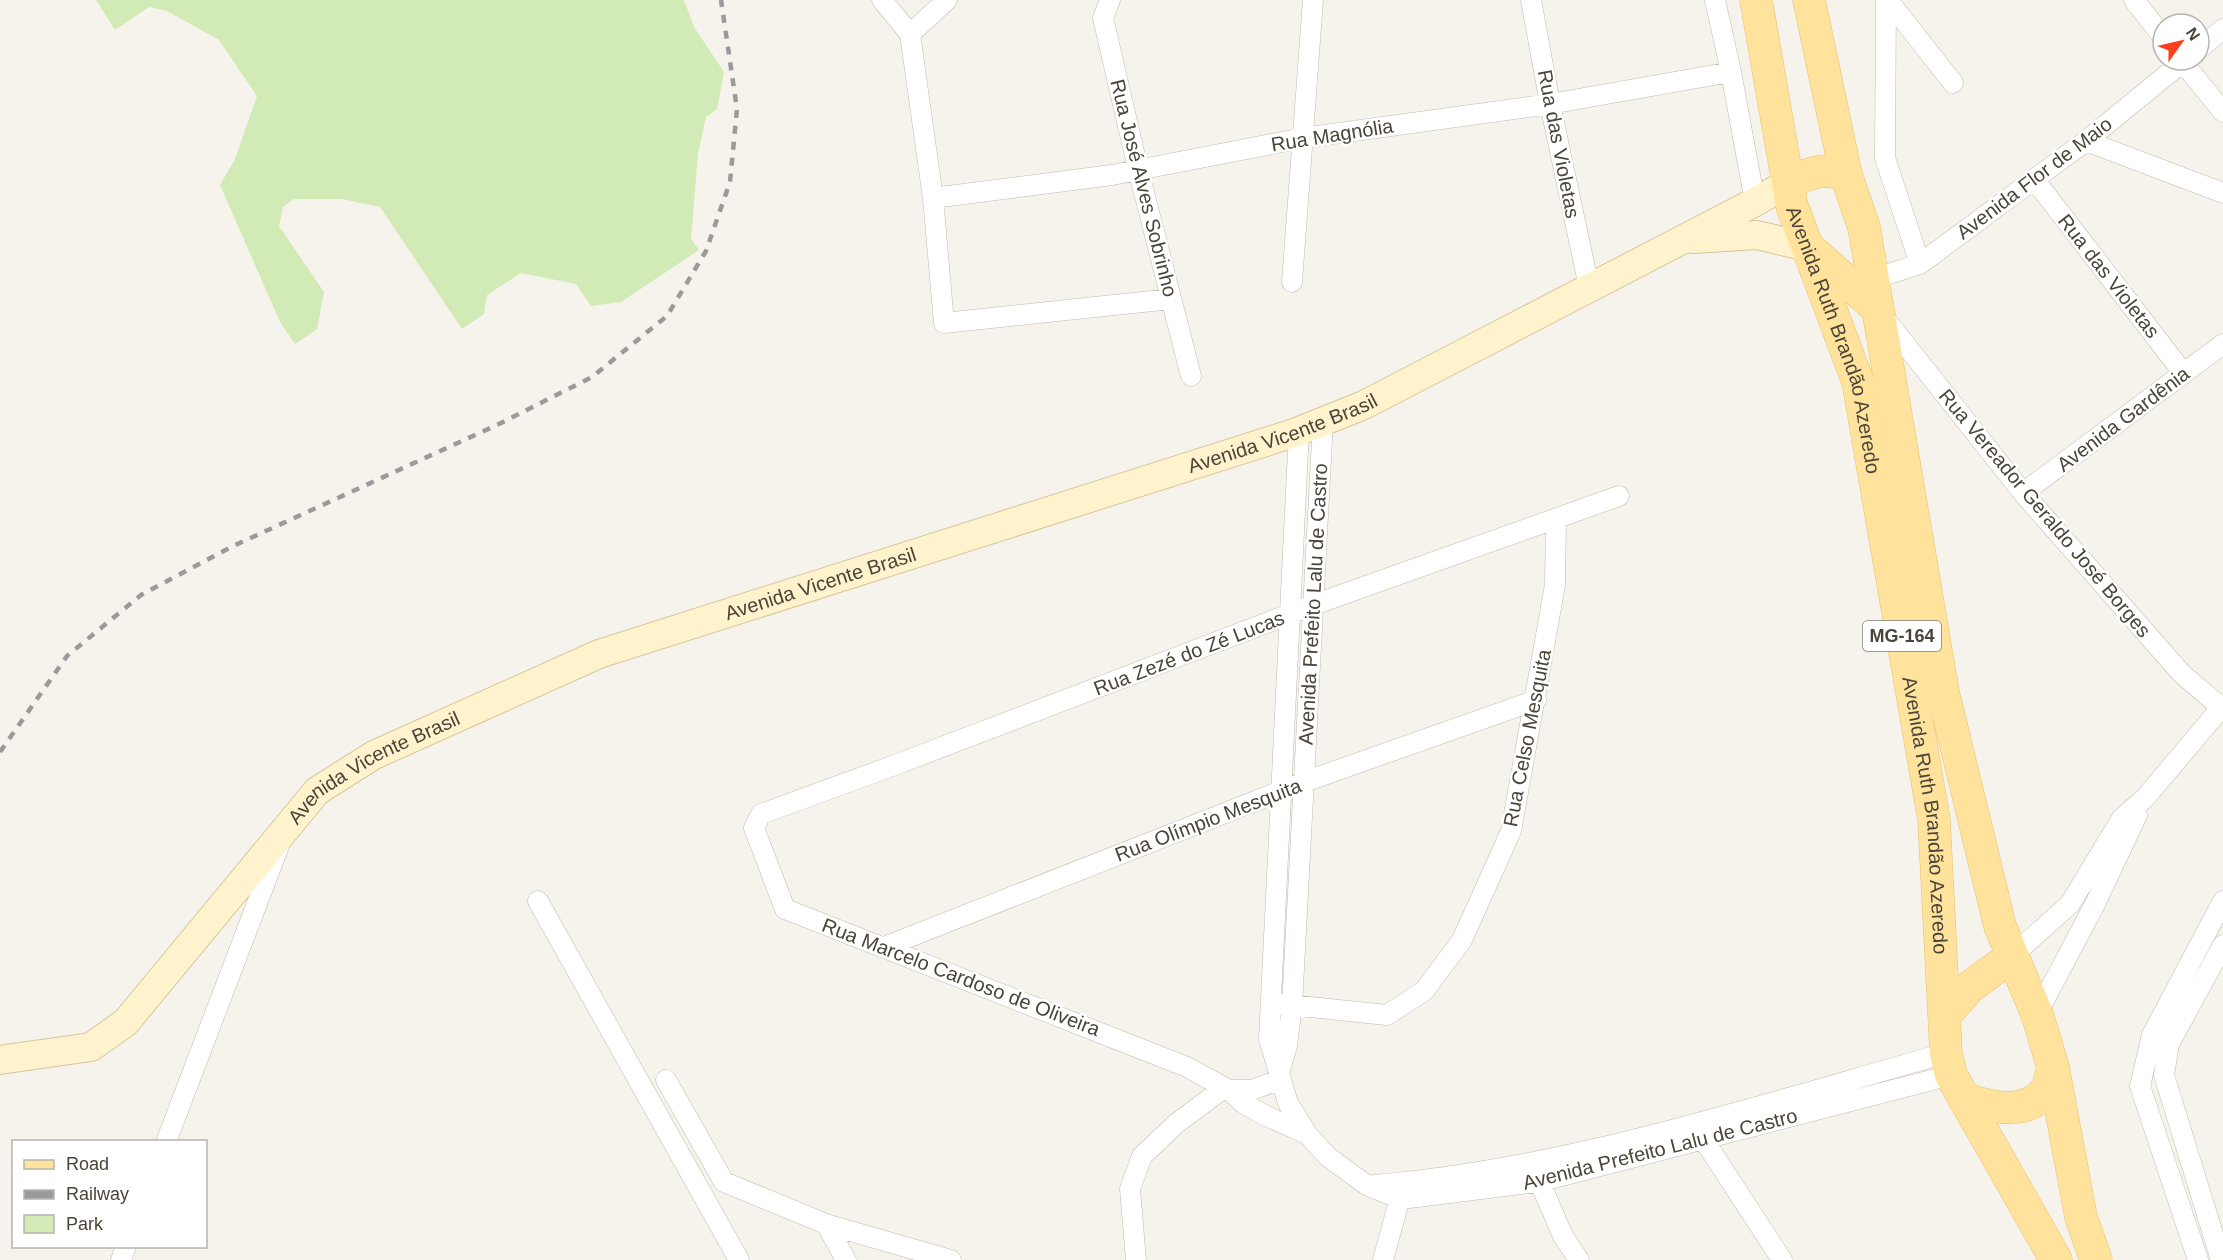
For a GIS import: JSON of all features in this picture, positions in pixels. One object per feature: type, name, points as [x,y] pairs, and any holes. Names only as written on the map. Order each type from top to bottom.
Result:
[{"type":"main road","name":"Avenida Ruth Brandão Azeredo","points":[[1756,0],[1792,206],[1858,382],[1934,820],[1945,1015],[1954,1076],[2056,1260]]},
{"type":"main road","name":"Avenida Ruth Brandão Azeredo","points":[[1809,0],[1846,175],[1864,227],[1943,692],[2000,926],[2037,1014],[2053,1067],[2081,1217],[2096,1260]]},
{"type":"main road","points":[[1788,183],[1813,172],[1833,171],[1846,175]]},
{"type":"main road","points":[[1807,247],[1839,248],[1864,227]]},
{"type":"main road","points":[[1807,247],[1875,294]]},
{"type":"main road","points":[[1945,1015],[1970,987],[2012,956]]},
{"type":"main road","points":[[1954,1076],[1994,1108],[2029,1106],[2046,1089],[2053,1067]]},
{"type":"street","points":[[882,0],[910,34],[933,198],[944,323],[1171,299]]},
{"type":"street","points":[[910,34],[947,0]]},
{"type":"street","name":"Rua José Alves Sobrinho","points":[[1110,0],[1103,18],[1138,169],[1191,376]]},
{"type":"street","points":[[1292,282],[1313,0]]},
{"type":"street","name":"Rua das Violetas","points":[[1531,0],[1550,104],[1589,287]]},
{"type":"street","points":[[1715,0],[1755,202]]},
{"type":"street","points":[[1887,0],[1953,83]]},
{"type":"street","points":[[1887,0],[1885,158],[1920,264]]},
{"type":"street","points":[[2134,0],[2151,22]]},
{"type":"street","points":[[2211,40],[2223,30]]},
{"type":"street","name":"Rua Magnólia","points":[[933,198],[1112,175],[1303,138],[1550,104],[1731,72]]},
{"type":"street","name":"Avenida Flor de Maio","points":[[1875,294],[1920,264],[2086,141],[2170,72]]},
{"type":"street","points":[[2192,72],[2223,112]]},
{"type":"street","points":[[2086,141],[2223,193]]},
{"type":"street","name":"Rua das Violetas","points":[[2034,179],[2184,374]]},
{"type":"street","name":"Avenida Vicente Brasil","points":[[167,1140],[284,832],[317,791],[374,756],[599,654],[955,542],[1311,426],[1364,405],[1788,183]]},
{"type":"street","name":"Avenida Vicente Brasil","points":[[1682,240],[1757,235],[1807,247]]},
{"type":"street","name":"Rua Vereador Geraldo José Borges","points":[[1875,294],[2023,493],[2182,674],[2222,709]]},
{"type":"street","name":"Avenida Gardênia","points":[[2023,493],[2223,344]]},
{"type":"street","name":"Avenida Prefeito Lalu de Castro","points":[[1280,1076],[1287,1046],[1292,1005],[1313,605],[1311,426]]},
{"type":"street","name":"Avenida Prefeito Lalu de Castro","points":[[1311,426],[1290,614],[1269,1039],[1288,1102],[1307,1134],[1328,1156],[1368,1186],[1402,1191],[1538,1182],[1698,1131]]},
{"type":"street","name":"Rua Zezé do Zé Lucas","points":[[761,814],[1313,605],[1618,496]]},
{"type":"street","name":"Rua Celso Mesquita","points":[[1271,1003],[1387,1015],[1424,991],[1462,940],[1511,831],[1555,585],[1556,520]]},
{"type":"street","name":"Rua Olímpio Mesquita","points":[[884,947],[1304,782],[1536,700]]},
{"type":"street","points":[[2012,956],[2070,904],[2122,818],[2145,798],[2222,709]]},
{"type":"street","points":[[2037,1014],[2095,904],[2145,798]]},
{"type":"street","name":"Rua Marcelo Cardoso de Oliveira","points":[[761,814],[754,828],[785,909],[1187,1067],[1227,1089],[1243,1103],[1263,1115],[1307,1134]]},
{"type":"street","points":[[0,1060],[91,1047],[126,1022],[284,832]]},
{"type":"street","points":[[538,901],[739,1260]]},
{"type":"street","points":[[2198,1260],[2140,1086],[2152,1035],[2218,921],[2223,901]]},
{"type":"street","points":[[2221,1260],[2164,1075],[2169,1044],[2223,945]]},
{"type":"street","points":[[2146,1059],[2166,1065]]},
{"type":"street","points":[[1131,1259],[1130,1189],[1142,1156],[1177,1123],[1227,1089],[1252,1090],[1280,1076]]},
{"type":"street","name":"Avenida Prefeito Lalu de Castro","points":[[1402,1191],[1954,1076]]},
{"type":"street","points":[[666,1080],[724,1182],[826,1224],[951,1260]]},
{"type":"street","points":[[1698,1131],[1782,1260]]},
{"type":"street","points":[[1532,1163],[1538,1182],[1563,1236],[1579,1260]]},
{"type":"street","points":[[703,1193],[724,1182]]},
{"type":"street","points":[[1383,1260],[1402,1191]]},
{"type":"street","points":[[826,1224],[846,1260]]},
{"type":"green space","points":[[96,0],[684,0],[694,27],[724,72],[717,109],[706,117],[698,154],[691,239],[699,250],[621,302],[591,306],[576,284],[521,273],[487,295],[484,314],[462,329],[380,207],[342,199],[294,199],[283,207],[279,226],[324,292],[317,329],[295,344],[280,322],[220,185],[235,159],[257,96],[219,40],[167,11],[149,7],[115,30]]},
{"type":"railway","points":[[0,752],[67,656],[141,595],[231,547],[499,424],[592,377],[667,316],[706,251],[730,182],[737,109],[721,0]]}]
